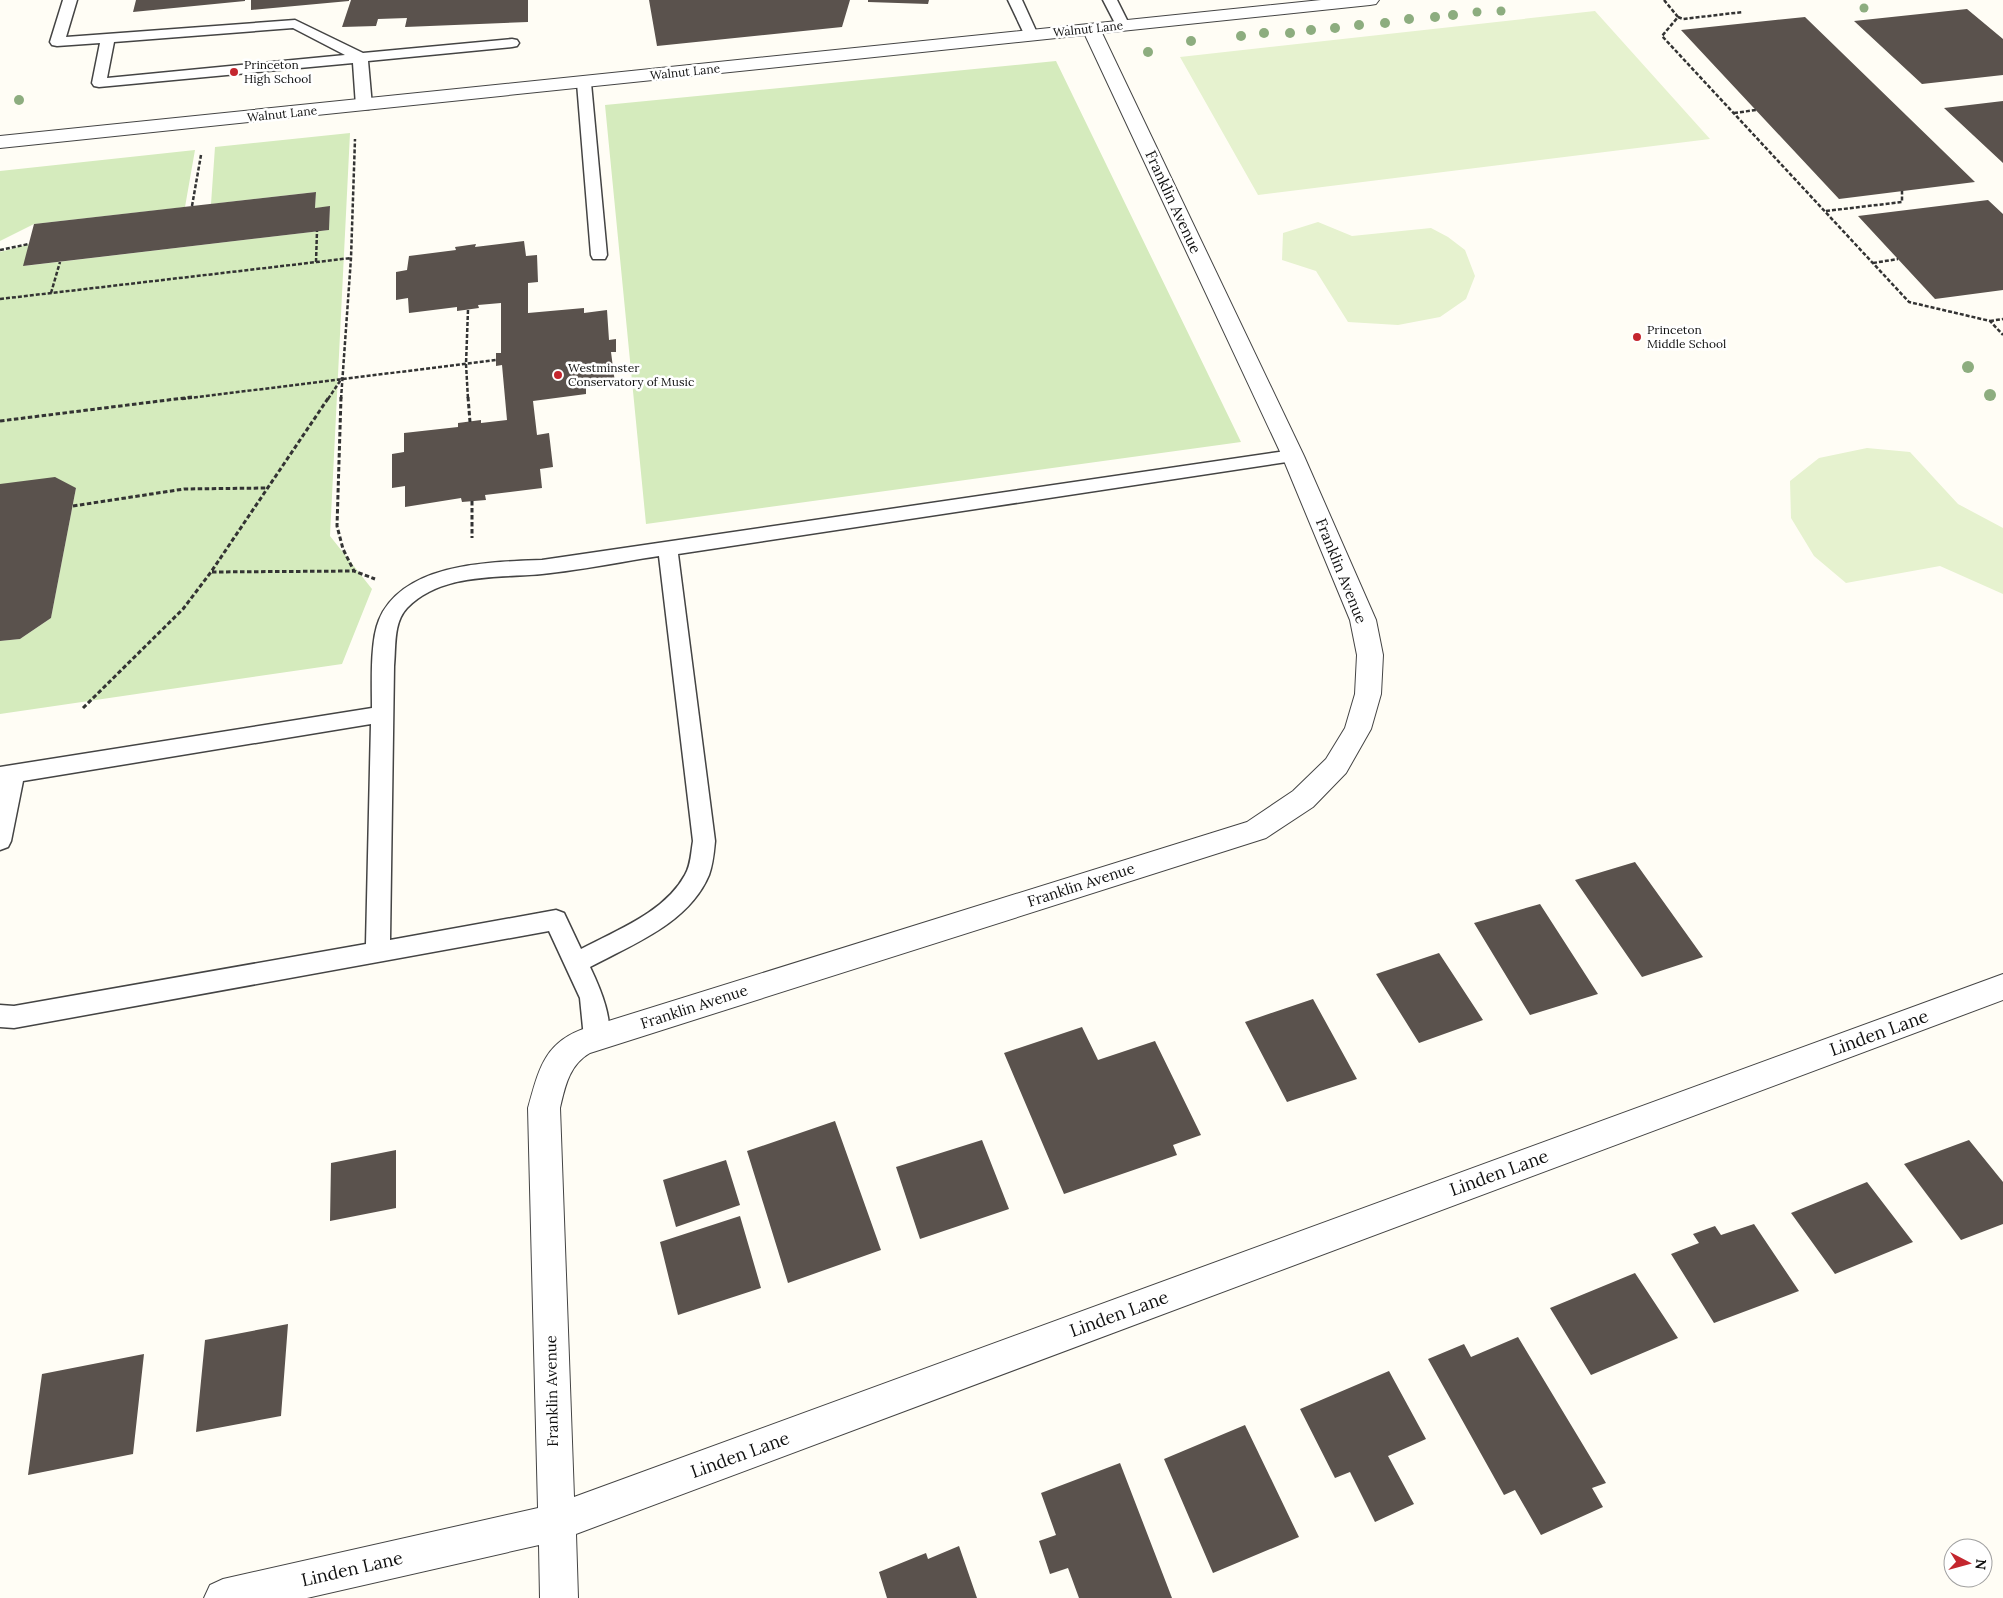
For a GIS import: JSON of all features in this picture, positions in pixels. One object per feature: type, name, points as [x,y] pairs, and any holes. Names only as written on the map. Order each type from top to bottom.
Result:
[{"type":"street","name":"Walnut Lane","points":[[0,142],[364,106],[1370,0]]},
{"type":"street","name":"Franklin Avenue","points":[[559,1598],[555,1523],[544,1108],[552,1078],[567,1054],[575,1046],[597,1038],[1256,830],[1303,799],[1336,766],[1358,729],[1368,694],[1370,655],[1363,620],[1293,456],[1091,29]]},
{"type":"street","name":"Linden Lane","points":[[223,1598],[555,1523],[2003,987]]},
{"type":"lane","points":[[70,0],[58,42],[294,24],[360,57]]},
{"type":"lane","points":[[1015,0],[1031,35]]},
{"type":"lane","points":[[1110,0],[1123,26]]},
{"type":"lane","points":[[108,38],[99,83],[512,43]]},
{"type":"lane","points":[[360,57],[364,106]]},
{"type":"lane","points":[[584,83],[599,255]]},
{"type":"lane","points":[[378,952],[384,666],[389,620],[399,604],[411,593],[445,578],[468,574],[502,569],[542,567],[1293,456]]},
{"type":"lane","points":[[576,963],[650,924],[680,900],[694,881],[700,867],[704,841],[668,548]]},
{"type":"lane","points":[[0,841],[7,775],[383,714]]},
{"type":"lane","points":[[0,1016],[23,1015],[556,920],[592,998],[597,1038]]},
{"type":"path","points":[[1664,0],[1678,17],[1683,19],[1743,12]]},
{"type":"path","points":[[1678,17],[1662,36],[1909,302],[1990,321],[2003,320]]},
{"type":"path","points":[[1734,113],[1756,110]]},
{"type":"path","points":[[354,571],[343,549],[338,526],[342,378],[351,258],[355,136]]},
{"type":"path","points":[[192,206],[201,152]]},
{"type":"path","points":[[1825,212],[1902,202],[1902,191]]},
{"type":"path","points":[[316,262],[317,231]]},
{"type":"path","points":[[0,250],[29,244]]},
{"type":"path","points":[[0,299],[351,258]]},
{"type":"path","points":[[1872,263],[1898,258]]},
{"type":"path","points":[[51,293],[60,262]]},
{"type":"path","points":[[468,310],[466,364],[470,422]]},
{"type":"path","points":[[1990,321],[2003,335]]},
{"type":"path","points":[[0,421],[496,360]]},
{"type":"path","points":[[83,708],[183,609],[211,572],[342,378]]},
{"type":"path","points":[[73,506],[184,489],[268,488]]},
{"type":"path","points":[[472,501],[472,544]]},
{"type":"path","points":[[211,572],[354,571],[378,580]]},
{"type":"green space","points":[[1595,11],[1710,139],[1258,195],[1180,57]]},
{"type":"green space","points":[[1056,61],[1241,442],[646,524],[605,105]]},
{"type":"green space","points":[[350,133],[330,536],[372,589],[342,664],[0,714],[0,641],[20,639],[51,618],[76,488],[0,484],[0,252],[29,244],[24,266],[329,230],[330,207],[315,208],[316,192],[211,204],[215,147]]},
{"type":"green space","points":[[195,150],[185,207],[34,224],[0,241],[0,171]]},
{"type":"green space","points":[[1318,222],[1352,236],[1431,228],[1448,237],[1465,250],[1475,276],[1466,299],[1440,317],[1398,325],[1348,322],[1316,271],[1282,260],[1283,233]]},
{"type":"green space","points":[[1867,448],[1910,452],[1958,504],[2003,528],[2003,594],[1940,566],[1846,583],[1814,556],[1791,518],[1790,481],[1819,458]]},
{"type":"building","points":[[136,0],[245,0],[245,1],[133,12]]},
{"type":"building","points":[[251,0],[349,0],[349,1],[251,10]]},
{"type":"building","name":"Princeton High School","points":[[351,0],[528,0],[528,22],[405,27],[407,18],[378,19],[376,26],[342,27]]},
{"type":"building","points":[[649,0],[850,0],[842,27],[657,46]]},
{"type":"building","points":[[868,0],[929,0],[928,4],[868,2]]},
{"type":"building","points":[[1967,9],[2003,39],[2003,75],[1922,84],[1854,21]]},
{"type":"building","points":[[1805,17],[1975,182],[1839,199],[1681,30]]},
{"type":"building","points":[[2003,101],[2003,163],[1944,108]]},
{"type":"building","points":[[316,192],[315,208],[330,206],[329,230],[23,266],[34,224]]},
{"type":"building","points":[[1988,200],[2003,214],[2003,290],[1935,299],[1858,216]]},
{"type":"building","name":"Westminster Conservatory of Music","points":[[524,241],[526,256],[537,255],[538,282],[528,283],[528,313],[584,308],[584,313],[607,310],[609,340],[616,339],[616,352],[611,352],[615,383],[586,387],[586,394],[533,401],[537,435],[549,433],[553,467],[540,469],[542,488],[485,495],[486,500],[462,502],[461,498],[405,507],[405,486],[392,488],[392,454],[404,452],[404,433],[458,427],[458,423],[481,420],[481,423],[507,420],[502,365],[496,366],[496,353],[501,353],[501,303],[478,305],[479,308],[457,311],[457,307],[409,313],[408,298],[396,300],[396,272],[407,270],[409,256],[456,250],[455,247],[476,244],[475,247]]},
{"type":"building","points":[[55,477],[76,488],[51,618],[20,639],[0,641],[0,484]]},
{"type":"building","points":[[1635,862],[1703,957],[1642,977],[1575,880]]},
{"type":"building","points":[[1540,904],[1598,994],[1530,1015],[1474,923]]},
{"type":"building","points":[[1439,953],[1483,1020],[1419,1043],[1376,974]]},
{"type":"building","points":[[1313,999],[1357,1079],[1287,1102],[1245,1022]]},
{"type":"building","points":[[1082,1027],[1098,1060],[1155,1041],[1201,1135],[1173,1145],[1177,1155],[1064,1194],[1004,1053]]},
{"type":"building","points":[[835,1121],[881,1250],[788,1283],[747,1151]]},
{"type":"building","points":[[982,1140],[1009,1209],[920,1239],[896,1167]]},
{"type":"building","points":[[1969,1140],[2003,1182],[2003,1224],[1961,1240],[1904,1164]]},
{"type":"building","points":[[396,1150],[396,1208],[330,1221],[331,1163]]},
{"type":"building","points":[[726,1160],[740,1205],[676,1227],[663,1180]]},
{"type":"building","points":[[1867,1182],[1913,1242],[1835,1274],[1791,1213]]},
{"type":"building","points":[[740,1216],[761,1288],[678,1315],[660,1242]]},
{"type":"building","points":[[1754,1224],[1799,1291],[1714,1323],[1671,1254],[1699,1243],[1693,1234],[1715,1226],[1721,1235]]},
{"type":"building","points":[[1635,1273],[1678,1338],[1591,1375],[1550,1308]]},
{"type":"building","points":[[288,1324],[281,1416],[196,1432],[205,1340]]},
{"type":"building","points":[[1518,1337],[1606,1483],[1592,1488],[1603,1507],[1541,1535],[1515,1490],[1504,1495],[1428,1359],[1464,1344],[1471,1357]]},
{"type":"building","points":[[144,1354],[133,1454],[28,1475],[42,1374]]},
{"type":"building","points":[[1389,1371],[1426,1439],[1388,1456],[1414,1504],[1375,1522],[1350,1472],[1335,1478],[1300,1409]]},
{"type":"building","points":[[1245,1425],[1299,1537],[1213,1573],[1164,1459]]},
{"type":"building","points":[[1120,1463],[1172,1598],[1079,1598],[1068,1568],[1050,1574],[1039,1541],[1056,1535],[1041,1493]]},
{"type":"building","points":[[959,1546],[977,1598],[887,1598],[879,1572],[926,1553],[928,1559]]},
{"type":"place","name":"Princeton High School","points":[[234,72]]},
{"type":"place","name":"Princeton Middle School","points":[[1637,337]]},
{"type":"place","name":"Westminster Conservatory of Music","points":[[558,375]]}]
